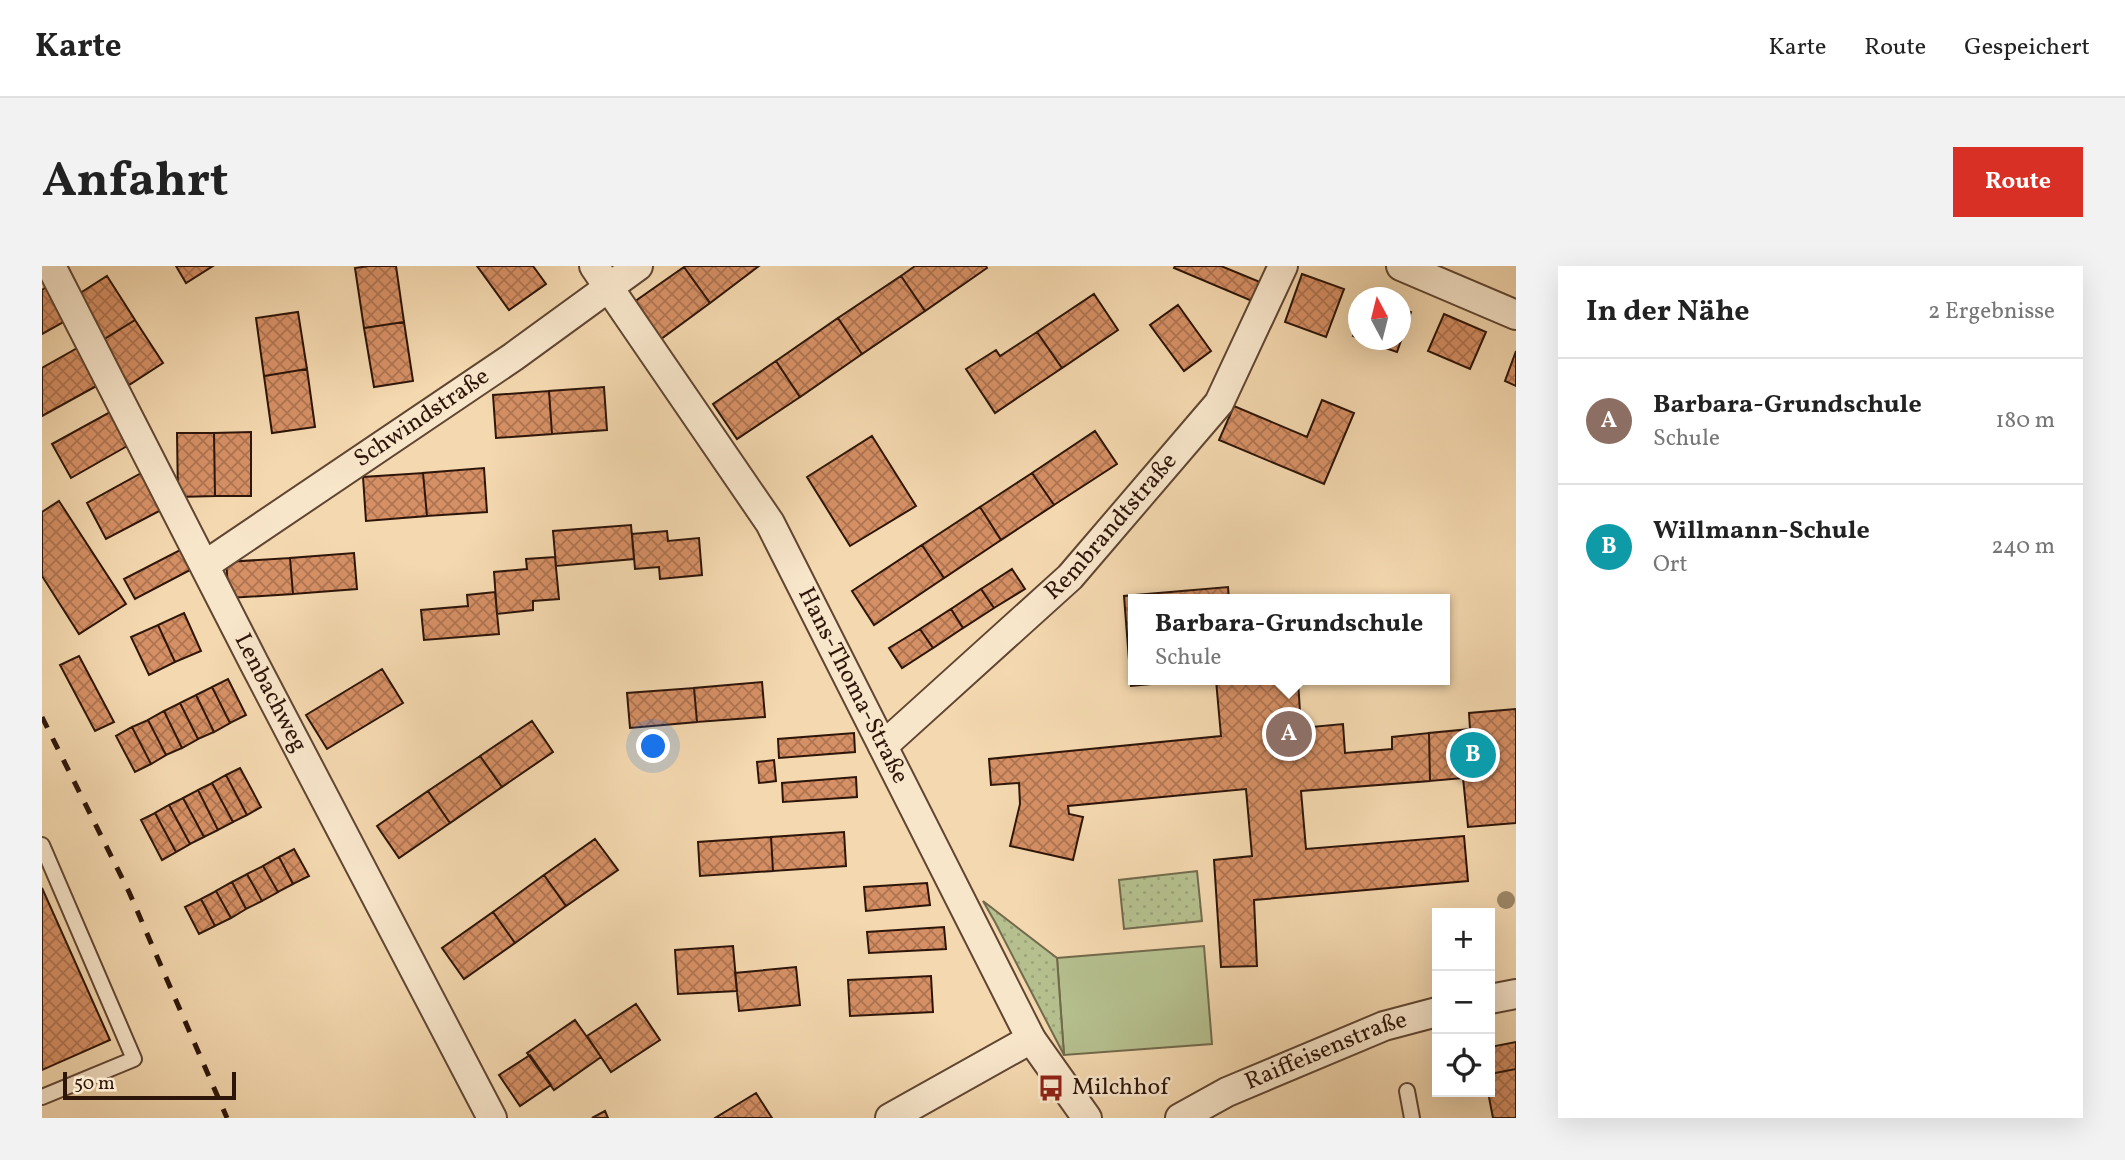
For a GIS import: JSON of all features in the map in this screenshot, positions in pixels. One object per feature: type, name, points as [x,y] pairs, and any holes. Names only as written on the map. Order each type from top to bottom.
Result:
[{"type":"street","name":"Schwindstraße","points":[[205,565],[513,358],[601,276],[638,266]]},
{"type":"street","name":"Rembrandtstraße","points":[[883,746],[1070,577],[1219,403],[1283,266]]},
{"type":"street","points":[[1401,266],[1516,315]]},
{"type":"street","name":"Lenbachweg","points":[[60,269],[254,663],[492,1118]]},
{"type":"street","name":"Hans-Thoma-Straße","points":[[601,276],[770,523],[1031,1039],[1087,1118]]},
{"type":"street","points":[[1495,998],[1516,994]]},
{"type":"street","name":"Raiffeisenstraße","points":[[1181,1118],[1227,1092],[1384,1026],[1432,1013]]},
{"type":"street","points":[[890,1118],[1031,1039]]},
{"type":"lane","points":[[42,845],[134,1059],[42,1097]]},
{"type":"lane","points":[[1407,1091],[1412,1118]]},
{"type":"green space","points":[[1197,871],[1202,921],[1124,929],[1119,880]]},
{"type":"green space","points":[[983,901],[1057,958],[1064,1055],[995,922]]},
{"type":"green space","points":[[1204,946],[1212,1044],[1064,1055],[1057,958]]},
{"type":"building","points":[[176,266],[213,266],[186,283]]},
{"type":"building","points":[[396,266],[404,322],[364,328],[355,268]]},
{"type":"building","points":[[477,266],[533,266],[546,284],[509,310]]},
{"type":"building","points":[[685,266],[759,266],[710,303],[684,267]]},
{"type":"building","points":[[915,266],[987,268],[925,311],[901,276]]},
{"type":"building","points":[[1221,266],[1260,282],[1252,301],[1174,268]]},
{"type":"building","points":[[684,267],[710,303],[661,339],[634,302]]},
{"type":"building","points":[[1302,274],[1344,289],[1326,337],[1285,322]]},
{"type":"building","points":[[107,276],[135,320],[101,341],[74,297]]},
{"type":"building","points":[[901,276],[925,311],[862,354],[838,318]]},
{"type":"building","points":[[46,287],[65,321],[42,334],[42,290]]},
{"type":"building","points":[[1094,294],[1118,330],[1062,368],[1037,332]]},
{"type":"building","points":[[1178,305],[1211,351],[1184,371],[1150,325]]},
{"type":"building","points":[[298,312],[307,369],[264,376],[256,318]]},
{"type":"building","points":[[1444,314],[1486,332],[1470,369],[1428,351]]},
{"type":"building","points":[[838,318],[862,354],[800,397],[776,361]]},
{"type":"building","points":[[135,320],[163,363],[129,385],[101,341]]},
{"type":"building","points":[[404,322],[413,381],[374,387],[364,328]]},
{"type":"building","points":[[1037,332],[1062,368],[995,413],[966,369],[996,350],[1000,356]]},
{"type":"building","points":[[79,347],[100,384],[42,416],[42,368]]},
{"type":"building","points":[[1516,351],[1516,386],[1505,381]]},
{"type":"building","points":[[776,361],[800,397],[737,439],[713,404]]},
{"type":"building","points":[[307,369],[315,427],[272,433],[264,376]]},
{"type":"building","points":[[604,387],[607,430],[552,434],[549,391]]},
{"type":"building","points":[[549,391],[552,434],[496,438],[493,395]]},
{"type":"building","points":[[1322,400],[1354,413],[1324,484],[1219,440],[1234,406],[1307,437]]},
{"type":"building","points":[[110,412],[129,445],[71,478],[52,444]]},
{"type":"building","points":[[1095,431],[1117,464],[1054,505],[1032,473]]},
{"type":"building","points":[[251,432],[251,496],[215,496],[214,433]]},
{"type":"building","points":[[177,433],[214,433],[215,496],[178,497]]},
{"type":"building","points":[[872,436],[916,506],[850,546],[807,477]]},
{"type":"building","points":[[484,468],[487,512],[427,516],[423,473]]},
{"type":"building","points":[[143,472],[163,509],[106,539],[87,503]]},
{"type":"building","points":[[423,473],[427,516],[366,521],[363,477]]},
{"type":"building","points":[[1032,473],[1054,505],[1001,540],[980,507]]},
{"type":"building","points":[[59,501],[126,604],[79,634],[42,576],[42,512]]},
{"type":"building","points":[[980,507],[1001,540],[944,578],[922,545]]},
{"type":"building","points":[[631,525],[634,559],[556,566],[553,531]]},
{"type":"building","points":[[667,531],[668,541],[699,538],[702,575],[660,579],[659,567],[635,569],[632,534]]},
{"type":"building","points":[[922,545],[944,578],[874,625],[852,591]]},
{"type":"building","points":[[182,549],[192,569],[135,599],[124,579]]},
{"type":"building","points":[[354,553],[357,589],[293,594],[290,558]]},
{"type":"building","points":[[555,557],[559,599],[533,601],[533,610],[497,614],[494,572],[527,569],[526,559]]},
{"type":"building","points":[[290,558],[293,594],[229,598],[226,562]]},
{"type":"building","points":[[1012,569],[1025,589],[994,608],[981,589]]},
{"type":"building","points":[[1228,587],[1229,594],[1147,594]]},
{"type":"building","points":[[981,589],[994,608],[963,628],[951,609]]},
{"type":"building","points":[[495,592],[499,634],[424,640],[421,610],[468,606],[467,595]]},
{"type":"building","points":[[1124,596],[1128,596],[1128,647]]},
{"type":"building","points":[[951,609],[963,628],[933,648],[920,629]]},
{"type":"building","points":[[184,613],[201,651],[175,662],[158,625]]},
{"type":"building","points":[[158,625],[175,662],[149,675],[131,637]]},
{"type":"building","points":[[920,629],[933,648],[902,668],[889,648]]},
{"type":"building","points":[[79,656],[114,722],[95,731],[60,665]]},
{"type":"building","points":[[382,669],[403,703],[327,749],[306,715]]},
{"type":"building","points":[[228,679],[246,715],[230,723],[212,687]]},
{"type":"building","points":[[762,682],[765,717],[697,722],[694,688]]},
{"type":"building","points":[[1216,685],[1298,685],[1301,728],[1343,724],[1345,753],[1392,749],[1392,737],[1429,733],[1430,781],[1301,791],[1306,849],[1464,836],[1468,881],[1254,900],[1257,966],[1221,967],[1214,860],[1252,856],[1246,789],[1068,806],[1069,814],[1083,817],[1073,860],[1010,846],[1020,804],[1019,783],[991,785],[989,759],[1221,736]]},
{"type":"building","points":[[212,687],[230,723],[214,732],[196,695]]},
{"type":"building","points":[[694,688],[697,722],[630,728],[627,693]]},
{"type":"building","points":[[196,695],[214,732],[198,739],[180,703]]},
{"type":"building","points":[[180,703],[198,739],[182,748],[164,711]]},
{"type":"building","points":[[1516,709],[1516,823],[1468,827],[1463,778],[1430,781],[1429,733],[1470,729],[1469,713]]},
{"type":"building","points":[[164,711],[182,748],[166,755],[148,720]]},
{"type":"building","points":[[148,720],[166,755],[151,764],[132,727]]},
{"type":"building","points":[[532,721],[553,752],[502,787],[480,756]]},
{"type":"building","points":[[132,727],[151,764],[135,772],[116,736]]},
{"type":"building","points":[[854,733],[855,752],[779,758],[778,739]]},
{"type":"building","points":[[480,756],[502,787],[450,823],[428,791]]},
{"type":"building","points":[[774,760],[776,781],[759,783],[757,762]]},
{"type":"building","points":[[240,768],[261,807],[247,815],[226,775]]},
{"type":"building","points":[[226,775],[247,815],[233,822],[212,783]]},
{"type":"building","points":[[856,777],[857,797],[783,802],[782,783]]},
{"type":"building","points":[[212,783],[233,822],[218,830],[198,790]]},
{"type":"building","points":[[198,790],[218,830],[204,837],[183,798]]},
{"type":"building","points":[[428,791],[450,823],[399,858],[377,826]]},
{"type":"building","points":[[183,798],[204,837],[190,844],[169,805]]},
{"type":"building","points":[[169,805],[190,844],[176,852],[155,813]]},
{"type":"building","points":[[155,813],[176,852],[162,860],[141,820]]},
{"type":"building","points":[[844,832],[846,866],[773,871],[771,837]]},
{"type":"building","points":[[771,837],[773,871],[700,876],[698,842]]},
{"type":"building","points":[[595,839],[618,870],[566,906],[544,875]]},
{"type":"building","points":[[294,849],[309,876],[293,884],[279,857]]},
{"type":"building","points":[[279,857],[293,884],[278,892],[263,866]]},
{"type":"building","points":[[263,866],[278,892],[262,901],[247,874]]},
{"type":"building","points":[[247,874],[262,901],[246,909],[232,882]]},
{"type":"building","points":[[544,875],[566,906],[515,943],[493,912]]},
{"type":"building","points":[[232,882],[246,909],[231,918],[216,891]]},
{"type":"building","points":[[927,883],[930,905],[866,911],[864,887]]},
{"type":"building","points":[[42,888],[110,1040],[42,1070]]},
{"type":"building","points":[[216,891],[231,918],[215,926],[201,899]]},
{"type":"building","points":[[201,899],[215,926],[199,934],[185,907]]},
{"type":"building","points":[[493,912],[515,943],[464,979],[442,948]]},
{"type":"building","points":[[944,927],[946,949],[869,953],[867,932]]},
{"type":"building","points":[[733,946],[737,991],[678,994],[675,950]]},
{"type":"building","points":[[796,967],[800,1005],[739,1011],[735,973]]},
{"type":"building","points":[[931,976],[933,1012],[850,1016],[848,980]]},
{"type":"building","points":[[636,1004],[660,1040],[611,1072],[587,1036]]},
{"type":"building","points":[[575,1020],[601,1057],[554,1090],[527,1053]]},
{"type":"building","points":[[1516,1042],[1516,1069],[1495,1073],[1495,1046]]},
{"type":"building","points":[[530,1055],[551,1085],[520,1106],[499,1075]]},
{"type":"building","points":[[1516,1069],[1516,1118],[1493,1118],[1489,1097],[1495,1097],[1495,1073]]},
{"type":"building","points":[[756,1093],[772,1118],[715,1118]]},
{"type":"building","points":[[605,1111],[608,1118],[592,1118]]},
{"type":"railway","points":[[42,717],[129,892],[227,1118]]},
{"type":"place","name":"Barbara-Grundschule","points":[[1289,734]]},
{"type":"place","name":"Willmann-Schule","points":[[1473,755]]},
{"type":"place","name":"Milchhof","points":[[1051,1088]]}]
